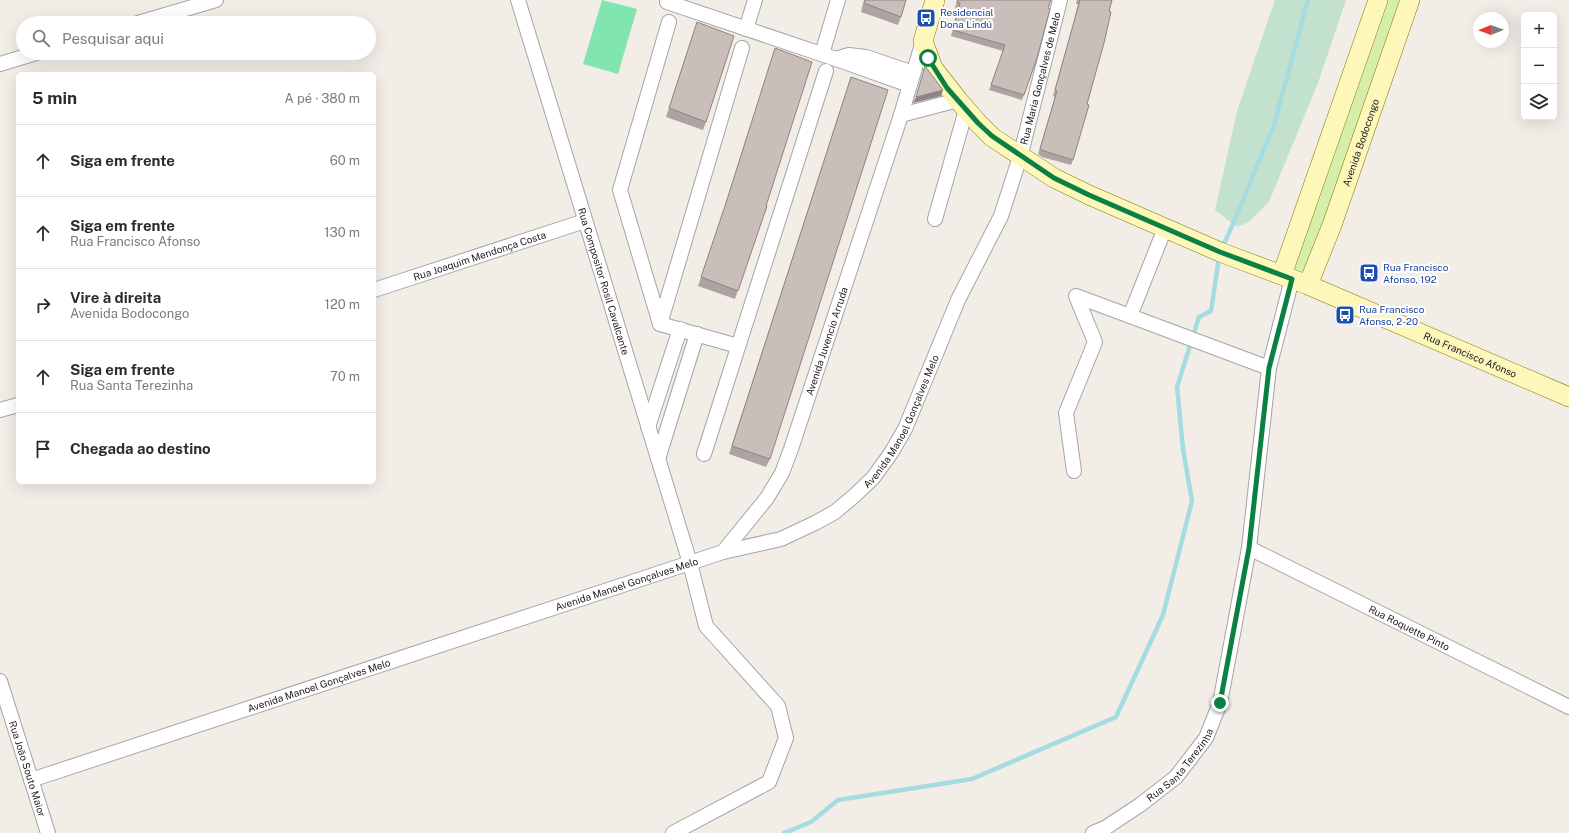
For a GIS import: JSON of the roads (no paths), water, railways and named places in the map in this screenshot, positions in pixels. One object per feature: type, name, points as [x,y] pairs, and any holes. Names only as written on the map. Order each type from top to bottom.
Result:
[{"type":"street","points":[[162,16],[216,0]]},
{"type":"street","name":"Rua Compositor Rosil Cavalcante","points":[[518,0],[690,563],[706,626],[778,706],[786,738],[769,782],[673,833]]},
{"type":"street","points":[[668,0],[667,2],[836,59],[911,79]]},
{"type":"street","points":[[746,29],[755,0]]},
{"type":"street","points":[[822,54],[838,0]]},
{"type":"street","points":[[923,41],[935,0]]},
{"type":"street","name":"Rua Maria Gonçalves de Melo","points":[[1020,157],[1060,0]]},
{"type":"street","name":"Avenida Bodocongo","points":[[1249,548],[1269,368],[1378,0]]},
{"type":"street","name":"Avenida Bodocongo","points":[[1294,280],[1332,225],[1410,0]]},
{"type":"street","points":[[660,324],[620,190],[669,22]]},
{"type":"street","name":"Avenida Juvencio Arruda","points":[[723,552],[767,498],[784,466],[923,41]]},
{"type":"street","name":"Rua Francisco Afonso","points":[[923,41],[928,58],[934,68],[962,105],[992,136],[1020,157],[1054,178],[1220,252],[1294,280],[1569,397]]},
{"type":"street","points":[[660,324],[742,48]]},
{"type":"street","points":[[0,64],[16,59]]},
{"type":"street","points":[[704,454],[826,71]]},
{"type":"street","points":[[900,114],[962,105],[935,219]]},
{"type":"street","name":"Avenida Manoel Gonçalves Melo","points":[[31,780],[723,552],[781,539],[815,523],[840,508],[873,478],[891,453],[905,429],[958,300],[1001,216],[1020,157]]},
{"type":"street","name":"Rua Joaquim Mendonça Costa","points":[[376,289],[585,221]]},
{"type":"street","points":[[1130,316],[1165,228]]},
{"type":"street","points":[[1074,471],[1066,413],[1095,342],[1076,296],[1269,368]]},
{"type":"street","points":[[660,324],[738,346]]},
{"type":"street","points":[[648,427],[680,329]]},
{"type":"street","points":[[658,459],[697,334]]},
{"type":"street","points":[[0,410],[16,406]]},
{"type":"street","name":"Rua Roquette Pinto","points":[[1249,548],[1569,707]]},
{"type":"street","name":"Rua Santa Terezinha","points":[[1093,833],[1105,828],[1140,805],[1176,777],[1206,738],[1220,703],[1249,548]]},
{"type":"street","name":"Rua João Souto Maior","points":[[0,681],[48,833]]},
{"type":"waterway","points":[[1222,248],[1274,125],[1308,0]]},
{"type":"waterway","points":[[784,833],[811,822],[838,800],[972,779],[1116,717],[1163,615],[1192,501],[1183,449],[1177,387],[1199,317],[1211,311],[1219,257]]},
{"type":"place","name":"Residencial Dona Lindú","points":[[926,18]]},
{"type":"place","name":"Rua Francisco Afonso, 192","points":[[1369,273]]},
{"type":"place","name":"Rua Francisco Afonso, 2-20","points":[[1345,315]]}]
